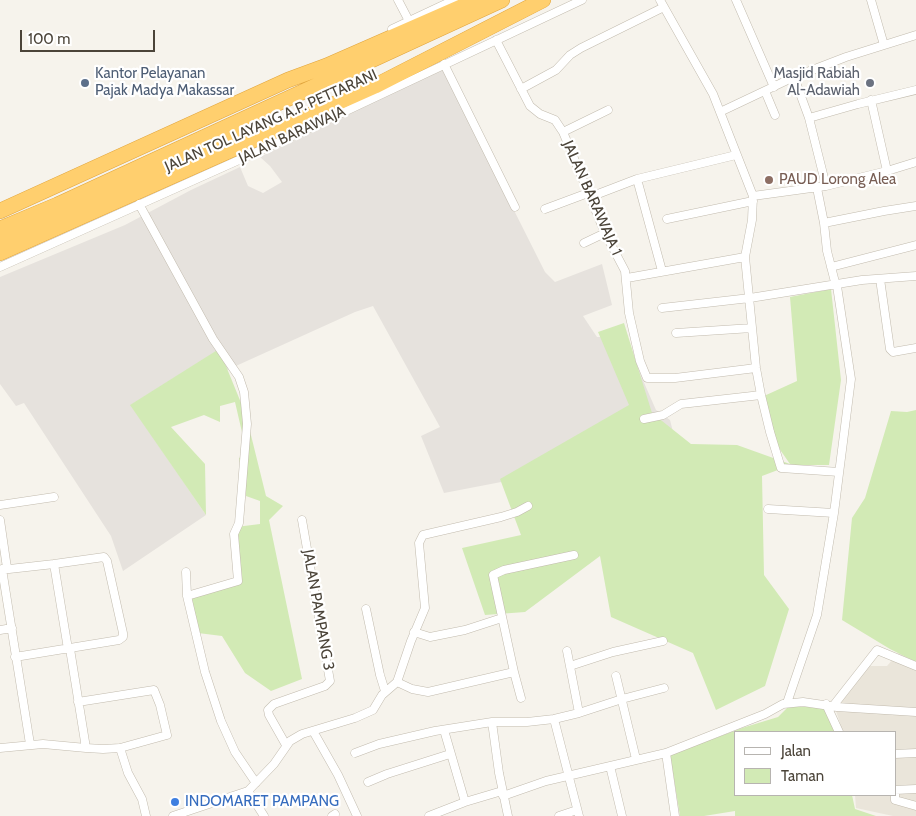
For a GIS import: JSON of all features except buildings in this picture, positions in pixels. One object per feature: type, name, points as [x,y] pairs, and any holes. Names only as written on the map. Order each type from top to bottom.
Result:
[{"type":"highway","points":[[0,211],[288,80],[326,66],[477,0]]},
{"type":"highway","name":"JALAN TOL LAYANG A.P. PETTARANI","points":[[0,229],[57,205],[502,0]]},
{"type":"highway","points":[[0,253],[375,86],[543,0]]},
{"type":"highway","name":"JALAN TOL LAYANG A.P. PETTARANI","points":[[0,241],[543,0]]},
{"type":"street","points":[[398,0],[409,21]]},
{"type":"street","points":[[288,80],[454,0]]},
{"type":"street","name":"JALAN BARAWAJA","points":[[0,267],[297,134],[582,0]]},
{"type":"street","points":[[736,0],[774,86]]},
{"type":"street","points":[[871,0],[884,45]]},
{"type":"street","points":[[522,89],[556,70],[570,55],[581,48],[662,4],[706,80],[753,198],[752,220],[745,257],[756,368],[760,395],[781,468],[839,472]]},
{"type":"street","points":[[720,112],[794,77],[916,35]]},
{"type":"street","name":"JALAN BARAWAJA 1","points":[[496,40],[534,109],[555,120],[563,132],[605,233],[620,260],[627,278],[629,313],[640,361],[646,377],[650,379],[674,378],[756,368]]},
{"type":"street","points":[[444,64],[515,207]]},
{"type":"street","points":[[794,77],[809,118],[826,186]]},
{"type":"street","points":[[809,118],[871,100],[916,90]]},
{"type":"street","points":[[765,91],[775,115]]},
{"type":"street","points":[[871,100],[887,171]]},
{"type":"street","points":[[563,132],[608,110]]},
{"type":"street","points":[[545,210],[638,179],[736,155]]},
{"type":"street","points":[[667,219],[753,198],[826,186],[916,162]]},
{"type":"street","points":[[638,179],[662,271]]},
{"type":"street","points":[[787,703],[817,615],[834,513],[850,379],[836,286],[825,242],[824,223],[817,188]]},
{"type":"street","points":[[139,204],[213,339],[239,378],[244,392],[247,424],[239,523],[234,534],[238,580],[234,583],[187,596]]},
{"type":"street","points":[[824,223],[884,210],[916,206]]},
{"type":"street","points":[[584,243],[605,233]]},
{"type":"street","points":[[831,267],[916,245]]},
{"type":"street","points":[[627,278],[745,257]]},
{"type":"street","points":[[662,308],[750,298],[880,279],[916,276]]},
{"type":"street","points":[[880,279],[890,349],[893,352],[916,348]]},
{"type":"street","points":[[676,333],[752,328]]},
{"type":"street","points":[[644,419],[663,414],[681,404],[760,395]]},
{"type":"street","points":[[0,504],[54,497]]},
{"type":"street","points":[[173,816],[248,791],[281,755],[286,745],[295,738],[370,712],[377,706],[386,691],[398,682],[414,632],[425,608],[419,544],[423,535],[501,517],[528,506]]},
{"type":"street","points":[[768,508],[834,513]]},
{"type":"street","points":[[0,520],[3,569],[30,744]]},
{"type":"street","name":"JALAN PAMPANG 3","points":[[286,745],[268,710],[274,704],[324,686],[330,681],[302,520]]},
{"type":"street","points":[[521,698],[493,575],[504,570],[574,555]]},
{"type":"street","points":[[3,569],[54,564],[102,556],[106,558],[123,633],[123,637],[119,640],[16,656]]},
{"type":"street","points":[[54,564],[86,748]]},
{"type":"street","points":[[186,572],[187,596],[204,672],[234,752],[256,783]]},
{"type":"street","points":[[366,609],[378,667],[386,691]]},
{"type":"street","points":[[414,632],[430,637],[465,630],[502,618]]},
{"type":"street","points":[[0,630],[12,628]]},
{"type":"street","points":[[570,666],[613,652],[663,641]]},
{"type":"street","points":[[830,705],[877,650],[916,666]]},
{"type":"street","points":[[567,652],[579,713]]},
{"type":"street","points":[[398,682],[412,689],[428,692],[514,672]]},
{"type":"street","points":[[616,676],[636,759]]},
{"type":"street","points":[[355,753],[379,744],[444,730],[492,722],[527,722],[554,719],[579,713],[622,698],[664,688]]},
{"type":"street","points":[[0,748],[30,744],[103,749],[120,748],[167,736],[160,705],[154,690],[78,702]]},
{"type":"street","points":[[429,816],[465,802],[666,753],[787,703],[803,702],[916,712]]},
{"type":"street","points":[[830,705],[840,731]]},
{"type":"street","points":[[554,719],[578,813],[559,816]]},
{"type":"street","points":[[492,722],[502,793],[508,816]]},
{"type":"street","points":[[444,730],[465,802]]},
{"type":"street","points":[[313,731],[338,775],[357,816]]},
{"type":"street","points":[[120,748],[128,773],[142,799],[146,816]]},
{"type":"street","points":[[666,753],[675,816]]},
{"type":"street","points":[[896,754],[916,753]]},
{"type":"street","points":[[368,782],[450,754]]},
{"type":"street","points":[[610,766],[622,816]]},
{"type":"street","points":[[896,790],[916,789]]},
{"type":"street","points":[[248,791],[264,816]]},
{"type":"street","points":[[896,796],[896,800],[916,806]]},
{"type":"shaded area","points":[[443,69],[545,272],[555,282],[602,264],[612,305],[583,316],[597,337],[624,337],[656,410],[670,420],[687,486],[522,478],[444,493],[421,436],[440,427],[373,306],[355,312],[227,370],[214,353],[131,405],[206,515],[123,571],[111,536],[24,403],[16,406],[0,384],[0,277],[125,225],[191,190],[240,167],[248,186],[263,193],[282,182],[270,166],[260,157]]},
{"type":"shaded area","points":[[900,651],[916,660],[916,816],[893,816],[856,808],[855,796],[896,796],[896,731],[843,731],[833,702],[862,666],[887,666]]},
{"type":"green space","points":[[831,289],[841,380],[829,465],[791,465],[762,476],[764,575],[789,609],[765,686],[716,710],[693,653],[611,617],[600,556],[525,612],[485,615],[462,548],[521,535],[500,479],[629,405],[598,332],[624,323],[652,413],[691,444],[737,445],[790,464],[767,431],[764,396],[797,381],[790,297]]},
{"type":"green space","points":[[219,349],[246,415],[266,496],[283,506],[269,520],[302,679],[271,691],[245,673],[222,636],[198,633],[188,596],[236,578],[236,527],[260,524],[260,501],[246,496],[239,458],[247,454],[235,402],[220,406],[220,422],[204,415],[171,427],[205,464],[206,515],[130,405]]},
{"type":"green space","points":[[916,410],[916,662],[890,649],[842,620],[852,518],[865,498],[891,411],[907,412]]},
{"type":"green space","points":[[789,706],[827,708],[837,731],[734,731],[778,717]]},
{"type":"green space","points":[[734,731],[734,796],[852,796],[855,809],[876,816],[735,816],[735,811],[704,816],[680,816],[670,755]]},
{"type":"place","name":"Kantor Pelayanan Pajak Madya Makassar","points":[[85,83]]},
{"type":"place","name":"Masjid Rabiah Al-Adawiah","points":[[870,83]]},
{"type":"place","name":"PAUD Lorong Alea","points":[[769,180]]},
{"type":"place","name":"INDOMARET PAMPANG","points":[[175,802]]}]
